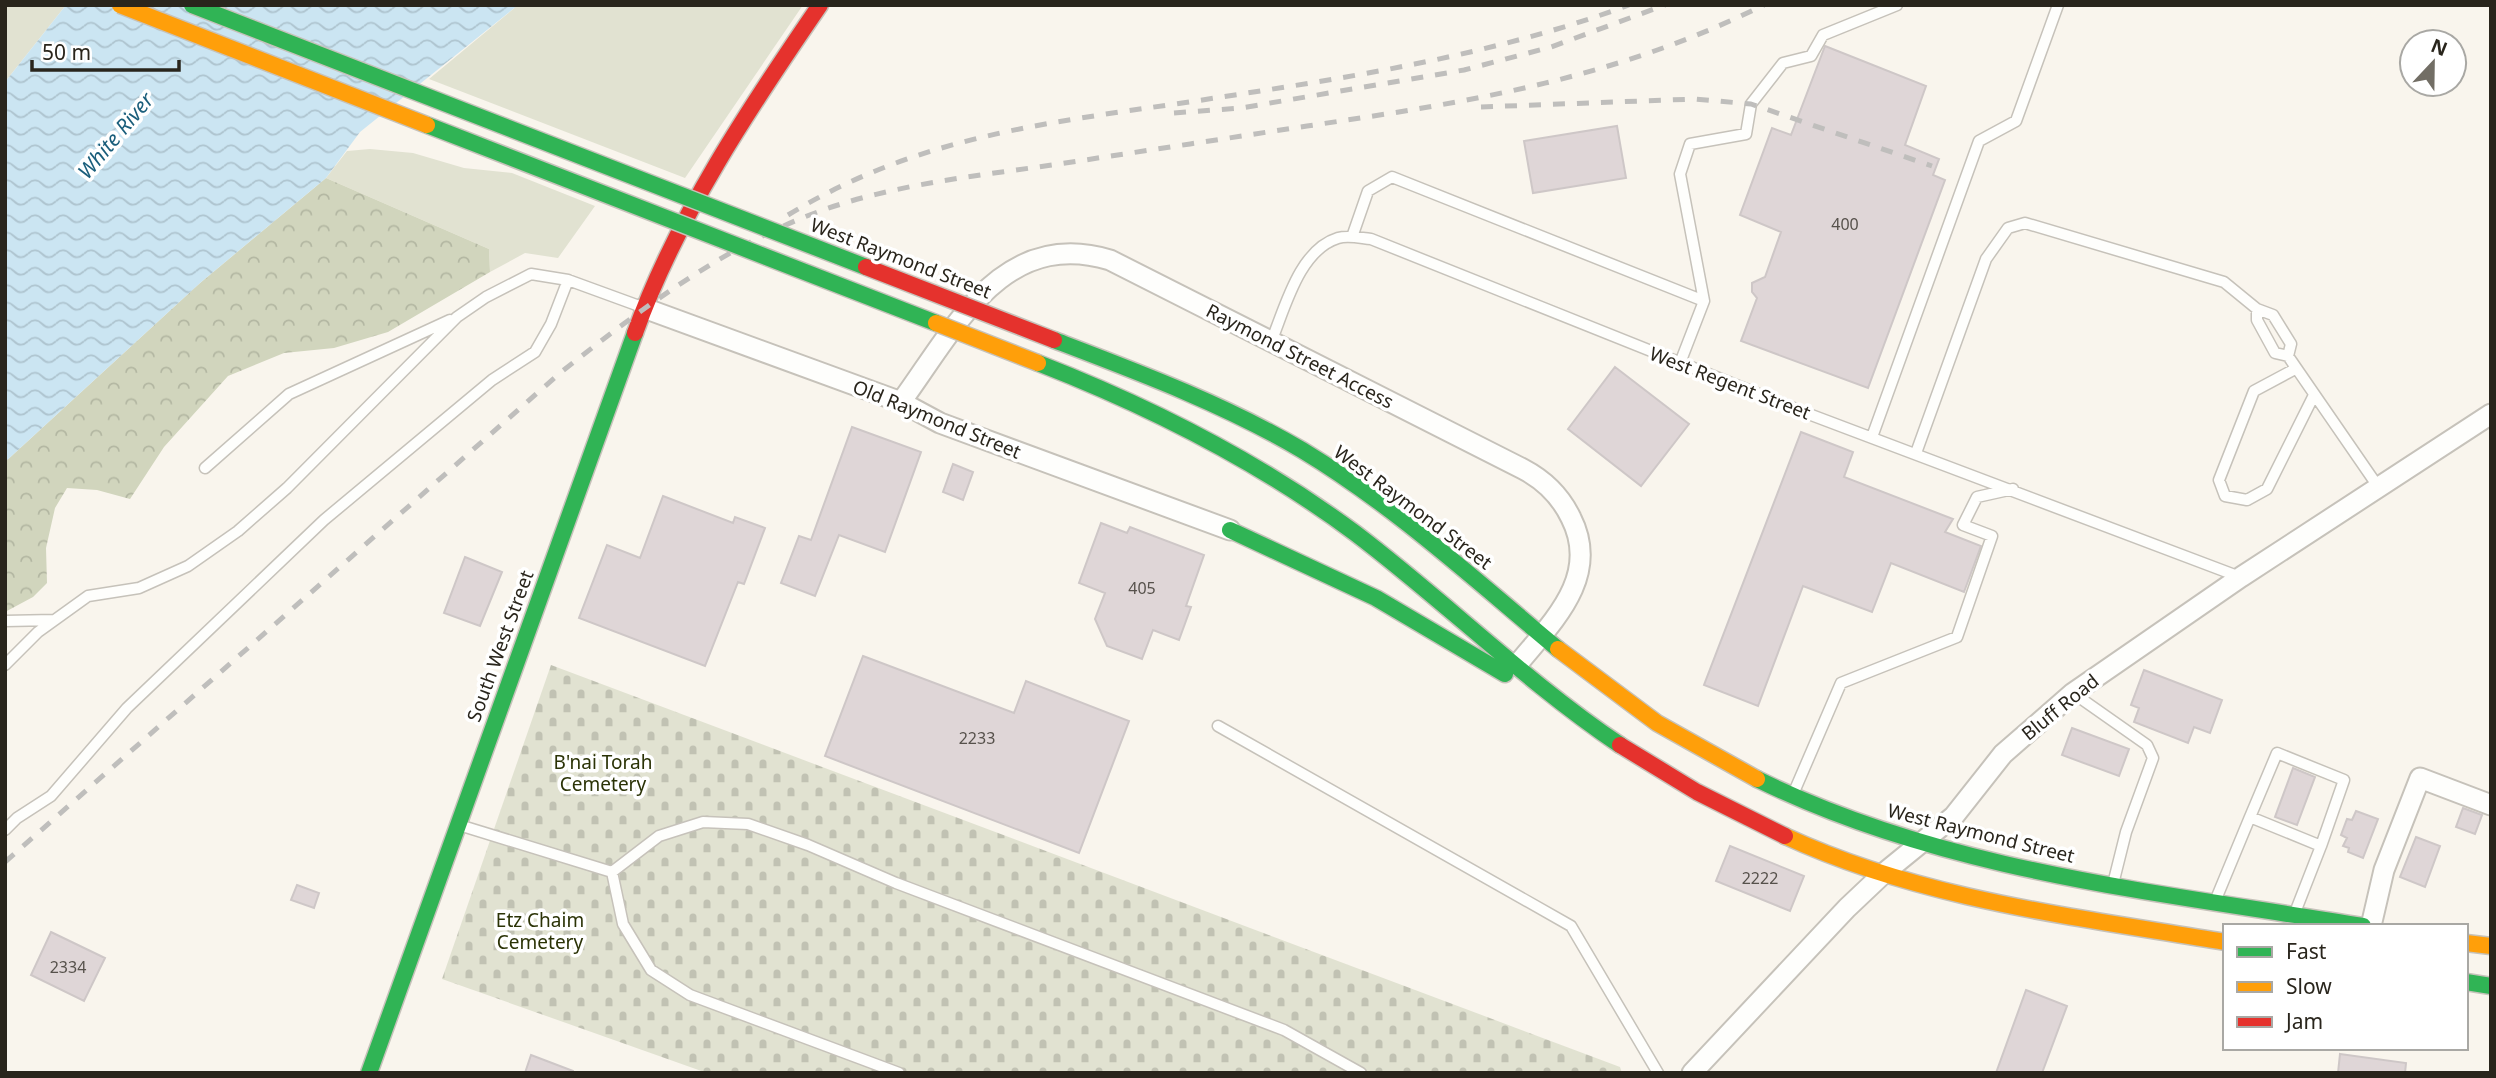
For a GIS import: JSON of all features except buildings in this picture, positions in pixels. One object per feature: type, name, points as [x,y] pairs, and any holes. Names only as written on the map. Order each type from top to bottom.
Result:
[{"type":"main road","points":[[120,5],[1038,363],[1173,421],[1274,477],[1356,534],[1576,714],[1639,758],[1727,808],[1784,835],[1884,873],[2058,914],[2223,942]]},
{"type":"main road","name":"West Raymond Street","points":[[192,5],[1198,397],[1281,439],[1332,469],[1408,526],[1590,675],[1665,728],[1705,752],[1792,796],[1920,843],[2113,884],[2352,924]]},
{"type":"main road","name":"South West Street","points":[[369,1073],[644,308],[677,236],[745,116],[820,5]]},
{"type":"main road","points":[[1230,530],[1397,609],[1576,714]]},
{"type":"main road","points":[[2468,943],[2491,946]]},
{"type":"main road","points":[[2468,982],[2491,986]]},
{"type":"street","name":"Raymond Street Access","points":[[901,402],[975,300],[996,279],[1031,260],[1063,254],[1110,260],[1523,468],[1547,485],[1573,522],[1582,560],[1574,589],[1517,666]]},
{"type":"street","name":"Old Raymond Street","points":[[644,308],[901,402],[940,423],[1230,530]]},
{"type":"street","name":"Bluff Road","points":[[1692,1073],[1884,873],[1954,816],[2003,754],[2073,693],[2241,577],[2491,414]]},
{"type":"street","points":[[2371,924],[2384,870],[2420,778],[2491,805]]},
{"type":"lane","points":[[1680,363],[1704,301],[1681,174],[1690,144],[1746,134],[1751,104],[1783,63],[1811,56],[1823,35],[1897,5]]},
{"type":"lane","points":[[1872,437],[1979,141],[2016,121],[2058,5]]},
{"type":"lane","points":[[1271,342],[1303,269],[1313,256],[1331,241],[1352,237],[1368,191],[1392,177],[1704,301]]},
{"type":"lane","points":[[1916,453],[1986,259],[2008,228],[2025,223],[2224,282],[2257,309],[2273,315],[2291,344],[2288,356],[2295,369],[2379,488]]},
{"type":"lane","name":"West Regent Street","points":[[1352,237],[1384,244],[1680,363],[2241,577]]},
{"type":"lane","points":[[205,468],[289,394],[457,317],[486,297],[531,274],[568,280],[644,308]]},
{"type":"lane","points":[[5,830],[17,818],[51,796],[127,708],[324,520],[492,380],[535,352],[551,324],[568,280]]},
{"type":"lane","points":[[2257,309],[2257,320],[2275,353],[2288,356]]},
{"type":"lane","points":[[5,665],[54,620],[88,596],[139,588],[188,566],[238,531],[287,488],[457,317]]},
{"type":"lane","points":[[2295,369],[2254,391],[2219,480],[2225,496],[2247,500],[2267,489],[2313,397]]},
{"type":"lane","points":[[1792,796],[1841,683],[1957,637],[1992,536],[1963,525],[1977,497],[2013,489]]},
{"type":"lane","points":[[5,621],[54,620]]},
{"type":"lane","points":[[2073,693],[2147,745],[2153,758],[2126,832],[2113,884]]},
{"type":"lane","points":[[1218,726],[1571,926],[1658,1073]]},
{"type":"lane","points":[[2215,901],[2277,753],[2344,780],[2295,914]]},
{"type":"lane","points":[[2250,817],[2321,846]]},
{"type":"lane","points":[[5,820],[17,818]]},
{"type":"lane","points":[[612,872],[634,852],[659,836],[704,822],[748,824],[1284,1030],[1361,1073]]},
{"type":"lane","points":[[458,825],[612,872]]},
{"type":"lane","points":[[612,872],[623,924],[651,970],[690,995],[899,1073]]},
{"type":"green space","points":[[5,5],[66,5],[5,82]]},
{"type":"green space","points":[[518,5],[803,5],[685,178],[429,79]]},
{"type":"green space","points":[[370,149],[413,153],[464,168],[512,173],[595,206],[558,258],[525,253],[490,272],[489,249],[326,178],[347,151]]},
{"type":"green space","points":[[326,178],[489,249],[490,272],[388,332],[334,348],[284,353],[228,376],[164,447],[130,499],[97,490],[67,488],[55,508],[46,548],[47,583],[33,597],[5,612],[5,462],[200,283]]},
{"type":"green space","points":[[551,665],[1620,1067],[1622,1073],[707,1073],[442,979]]},
{"type":"water","name":"White River","points":[[66,5],[518,5],[360,132],[326,178],[200,283],[5,462],[5,82]]},
{"type":"railway","points":[[788,215],[884,167],[982,137],[1033,126],[1411,65],[1521,39],[1629,5]]},
{"type":"railway","points":[[1174,113],[1241,108],[1464,70],[1551,47],[1665,5]]},
{"type":"railway","points":[[5,862],[560,373],[676,287],[706,267],[769,233],[835,206],[901,189],[1484,97],[1652,52],[1764,5]]},
{"type":"railway","points":[[1481,107],[1695,99],[1751,104],[1932,166]]},
{"type":"traffic: fast","points":[[192,5],[866,267]]},
{"type":"traffic: fast","points":[[427,125],[936,323]]},
{"type":"traffic: fast","points":[[369,1073],[635,333]]},
{"type":"traffic: fast","points":[[1054,340],[1211,403],[1302,450],[1402,519],[1558,649]]},
{"type":"traffic: fast","points":[[1038,363],[1162,417],[1280,482],[1355,533],[1552,695],[1620,745]]},
{"type":"traffic: fast","points":[[1230,530],[1376,598],[1505,674]]},
{"type":"traffic: fast","points":[[1757,779],[1829,811],[1978,857],[2131,889],[2350,924]]},
{"type":"traffic: fast","points":[[2468,982],[2491,986]]},
{"type":"traffic: slow","points":[[120,5],[427,125]]},
{"type":"traffic: slow","points":[[936,323],[1038,363]]},
{"type":"traffic: slow","points":[[1558,649],[1657,723],[1757,779]]},
{"type":"traffic: slow","points":[[1785,836],[1837,858],[1946,891],[2001,904],[2223,942]]},
{"type":"traffic: slow","points":[[2468,943],[2491,946]]},
{"type":"traffic: jam","points":[[635,333],[672,247],[717,163],[820,5]]},
{"type":"traffic: jam","points":[[866,267],[1054,340]]},
{"type":"traffic: jam","points":[[1620,745],[1697,792],[1785,836]]},
{"type":"park label","name":"B'nai Torah Cemetery","points":[[603,773]]},
{"type":"park label","name":"Etz Chaim Cemetery","points":[[540,931]]}]
